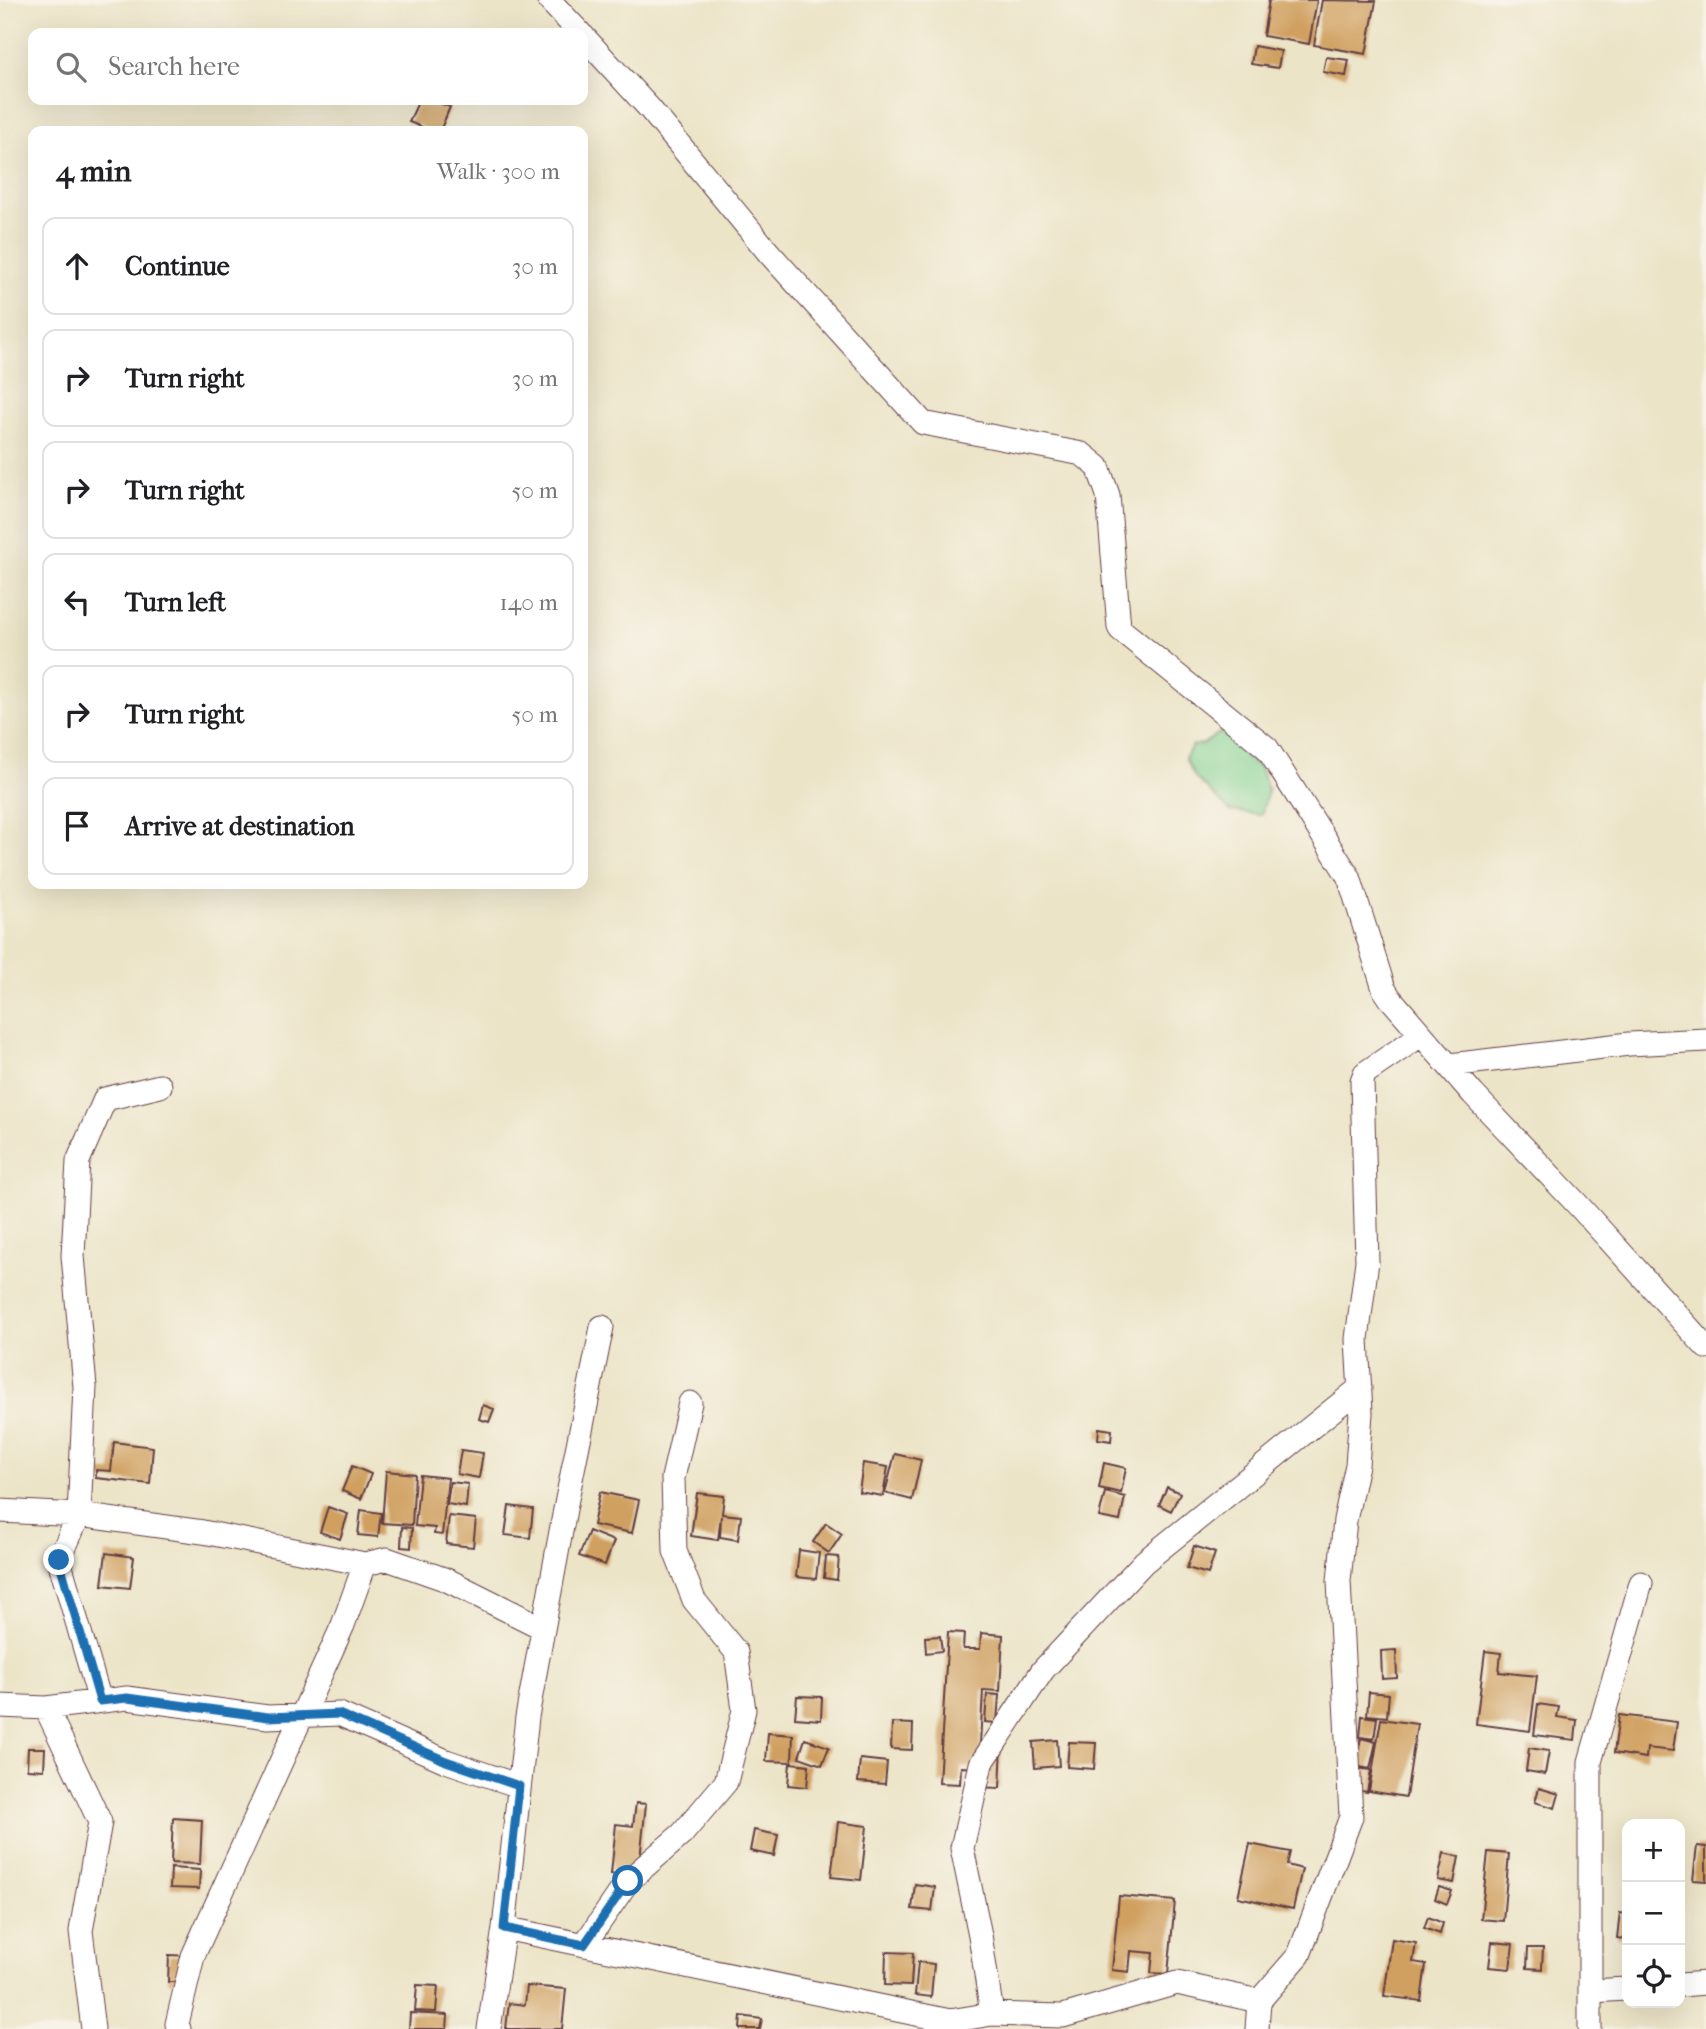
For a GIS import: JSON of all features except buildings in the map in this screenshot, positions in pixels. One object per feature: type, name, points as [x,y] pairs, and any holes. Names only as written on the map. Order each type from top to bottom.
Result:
[{"type":"street","points":[[549,0],[575,28]]},
{"type":"street","points":[[588,43],[650,109],[769,253],[923,423],[1082,454],[1098,467],[1108,495],[1119,627],[1267,748],[1349,877],[1384,989],[1473,1094],[1706,1347]]},
{"type":"street","points":[[1257,2029],[1259,2001],[1299,1955],[1351,1817],[1339,1581],[1345,1520],[1357,1465],[1361,1413],[1357,1339],[1367,1261],[1362,1082],[1365,1073],[1421,1035]]},
{"type":"street","points":[[1450,1065],[1629,1044],[1706,1040]]},
{"type":"street","points":[[100,1701],[59,1560],[79,1514],[85,1387],[73,1256],[78,1161],[105,1099],[160,1086]]},
{"type":"street","points":[[489,2029],[504,1928],[527,1717],[602,1327]]},
{"type":"street","points":[[992,2014],[980,1935],[962,1848],[981,1763],[1043,1670],[1144,1562],[1360,1388]]},
{"type":"street","points":[[584,1945],[628,1881],[682,1834],[726,1782],[744,1710],[736,1652],[694,1600],[675,1550],[673,1478],[690,1403]]},
{"type":"street","points":[[0,1511],[79,1514],[203,1532],[365,1564],[387,1559],[447,1580],[543,1628]]},
{"type":"street","points":[[179,2029],[177,2024],[192,1956],[342,1625],[365,1564]]},
{"type":"street","points":[[1591,2029],[1590,1762],[1641,1583]]},
{"type":"street","points":[[0,1706],[46,1708],[127,1698],[268,1717],[339,1714],[446,1761],[519,1786]]},
{"type":"street","points":[[46,1708],[100,1822],[81,1931],[93,2029]]},
{"type":"street","points":[[504,1928],[950,2021],[992,2014],[1063,2017],[1177,1983],[1259,2001]]},
{"type":"street","points":[[1685,1985],[1706,1983]]},
{"type":"street","points":[[1591,1991],[1622,1989]]},
{"type":"green space","points":[[1221,732],[1236,740],[1246,758],[1260,768],[1268,790],[1261,815],[1230,811],[1195,777],[1185,758],[1192,746],[1203,744]]},
{"type":"route","points":[[59,1560],[100,1701],[127,1698],[268,1717],[339,1714],[446,1761],[519,1786],[504,1928],[584,1945],[628,1881]]}]
